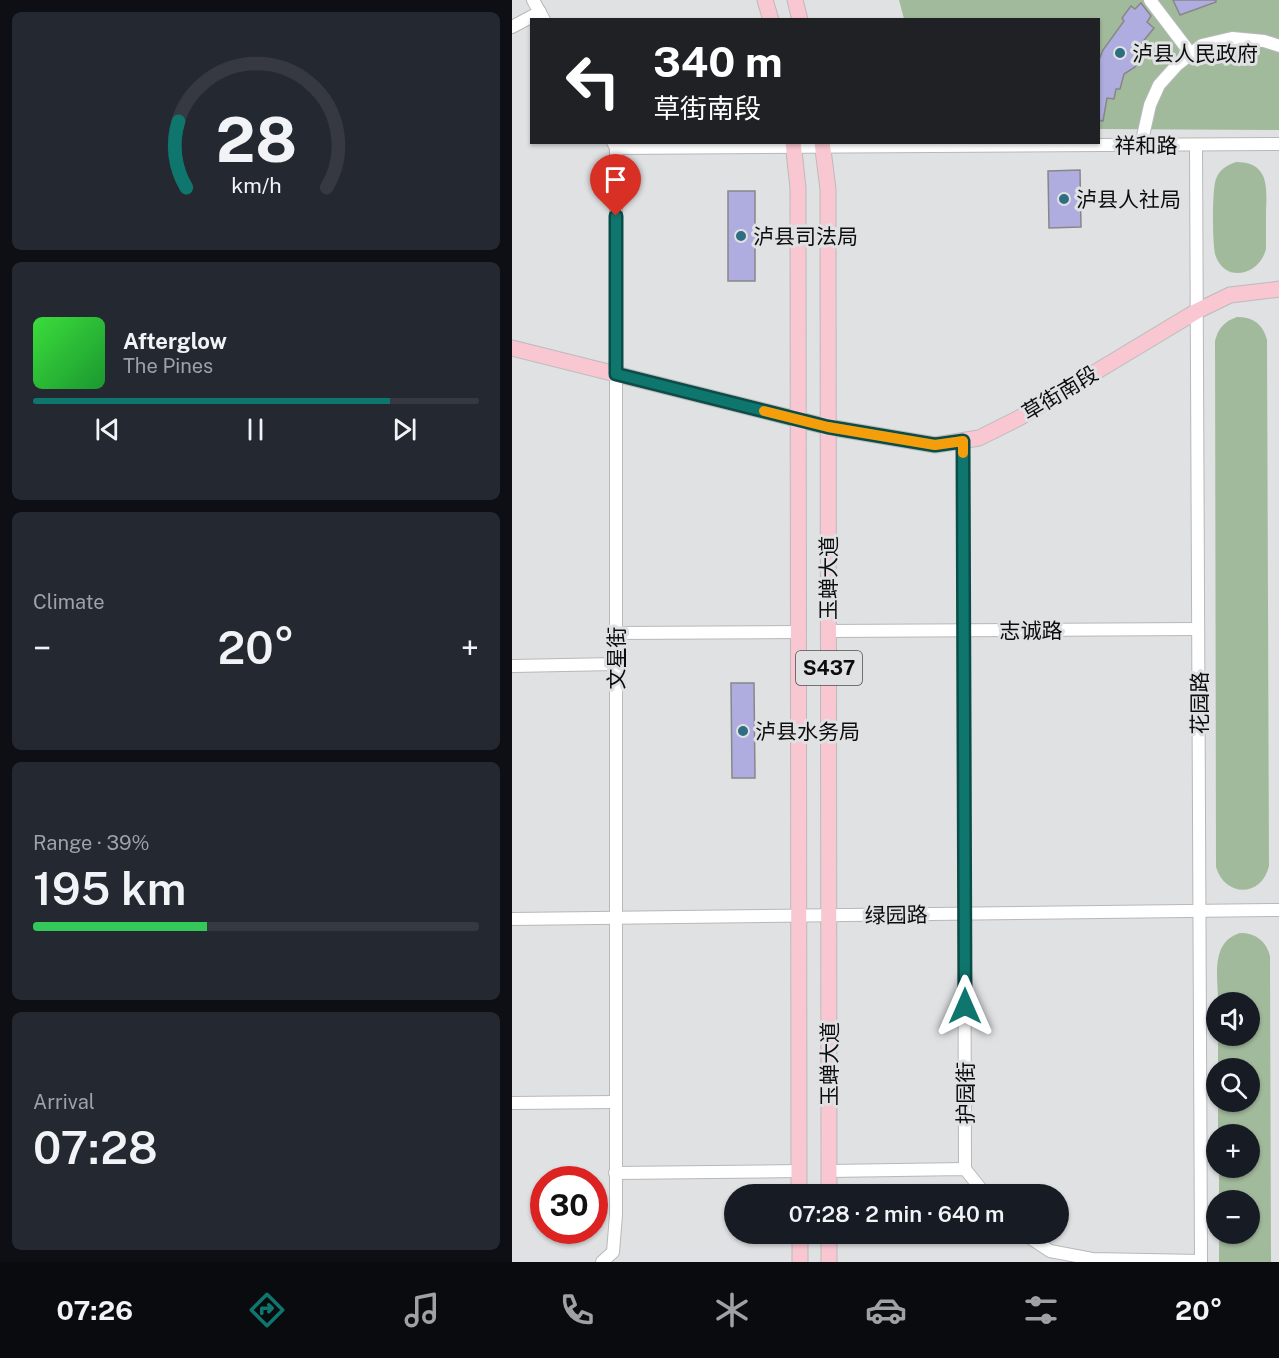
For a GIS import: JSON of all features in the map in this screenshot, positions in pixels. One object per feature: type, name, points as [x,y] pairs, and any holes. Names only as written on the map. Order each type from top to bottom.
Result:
[{"type":"main road","points":[[766,0],[770,18]]},
{"type":"main road","points":[[794,0],[799,18]]},
{"type":"main road","name":"玉蝉大道","points":[[793,145],[797,188],[799,1184]]},
{"type":"main road","name":"玉蝉大道","points":[[823,145],[828,189],[829,1184]]},
{"type":"main road","name":"草街南段","points":[[512,348],[828,427],[935,445],[979,438],[1019,418],[1197,311],[1230,295],[1280,289]]},
{"type":"main road","points":[[800,1244],[800,1262]]},
{"type":"main road","points":[[829,1244],[829,1262]]},
{"type":"street","points":[[533,0],[542,16]]},
{"type":"street","points":[[1150,0],[1191,54]]},
{"type":"street","points":[[512,27],[530,20]]},
{"type":"street","points":[[1141,145],[1150,105],[1159,85],[1177,65],[1202,45],[1232,38],[1264,41],[1280,46]]},
{"type":"street","name":"祥和路","points":[[614,145],[1280,144]]},
{"type":"street","name":"文星街","points":[[602,1262],[613,1252],[616,1215],[614,145]]},
{"type":"street","name":"花园路","points":[[1196,145],[1201,1261]]},
{"type":"street","name":"护园街","points":[[963,441],[965,1169]]},
{"type":"street","name":"志诚路","points":[[828,631],[1198,629]]},
{"type":"street","points":[[616,633],[798,632]]},
{"type":"street","points":[[512,666],[616,664]]},
{"type":"street","name":"绿园路","points":[[512,919],[1280,910]]},
{"type":"street","points":[[512,1103],[616,1102]]},
{"type":"street","points":[[829,1171],[965,1169],[977,1184]]},
{"type":"street","points":[[616,1173],[799,1171]]},
{"type":"street","points":[[1040,1244],[1050,1251],[1092,1259],[1201,1261]]},
{"type":"green space","points":[[899,0],[1279,0],[1279,130],[1100,129],[1100,18],[904,18]]},
{"type":"green space","points":[[1236,162],[1255,166],[1264,178],[1266,185],[1266,249],[1257,265],[1250,270],[1235,273],[1228,271],[1216,257],[1213,218],[1216,179],[1224,168]]},
{"type":"green space","points":[[1237,317],[1248,318],[1260,326],[1267,340],[1269,866],[1259,884],[1243,890],[1227,884],[1216,867],[1215,341],[1223,326]]},
{"type":"green space","points":[[1240,933],[1251,934],[1260,939],[1270,956],[1271,1262],[1219,1262],[1219,1244],[1260,1244],[1260,1190],[1219,1190],[1219,1178],[1260,1178],[1260,1124],[1218,1124],[1218,1112],[1260,1112],[1260,1058],[1218,1058],[1218,1046],[1260,1046],[1260,992],[1218,992],[1217,972],[1220,952],[1230,938]]},
{"type":"building","points":[[1173,0],[1216,0],[1216,2],[1180,15]]},
{"type":"building","name":"泸县人民政府","points":[[1141,3],[1151,16],[1147,22],[1154,28],[1136,50],[1139,56],[1135,67],[1124,74],[1120,89],[1116,89],[1114,99],[1107,98],[1103,121],[1100,120],[1100,57],[1124,21],[1122,18],[1131,6],[1135,9]]},
{"type":"building","name":"泸县人社局","points":[[1080,170],[1081,227],[1049,228],[1048,171]]},
{"type":"building","name":"泸县司法局","points":[[728,191],[755,191],[755,281],[728,281]]},
{"type":"building","name":"泸县水务局","points":[[731,683],[754,683],[755,778],[732,778]]},
{"type":"slow traffic","points":[[764,411],[828,427],[935,445],[963,441],[963,453]]},
{"type":"place","name":"泸县人民政府","points":[[1120,53]]},
{"type":"place","name":"泸县人社局","points":[[1064,199]]},
{"type":"place","name":"泸县司法局","points":[[741,236]]},
{"type":"place","name":"泸县水务局","points":[[743,731]]},
{"type":"route","points":[[616,216],[616,374],[828,427],[935,445],[963,441],[965,1006]]}]
